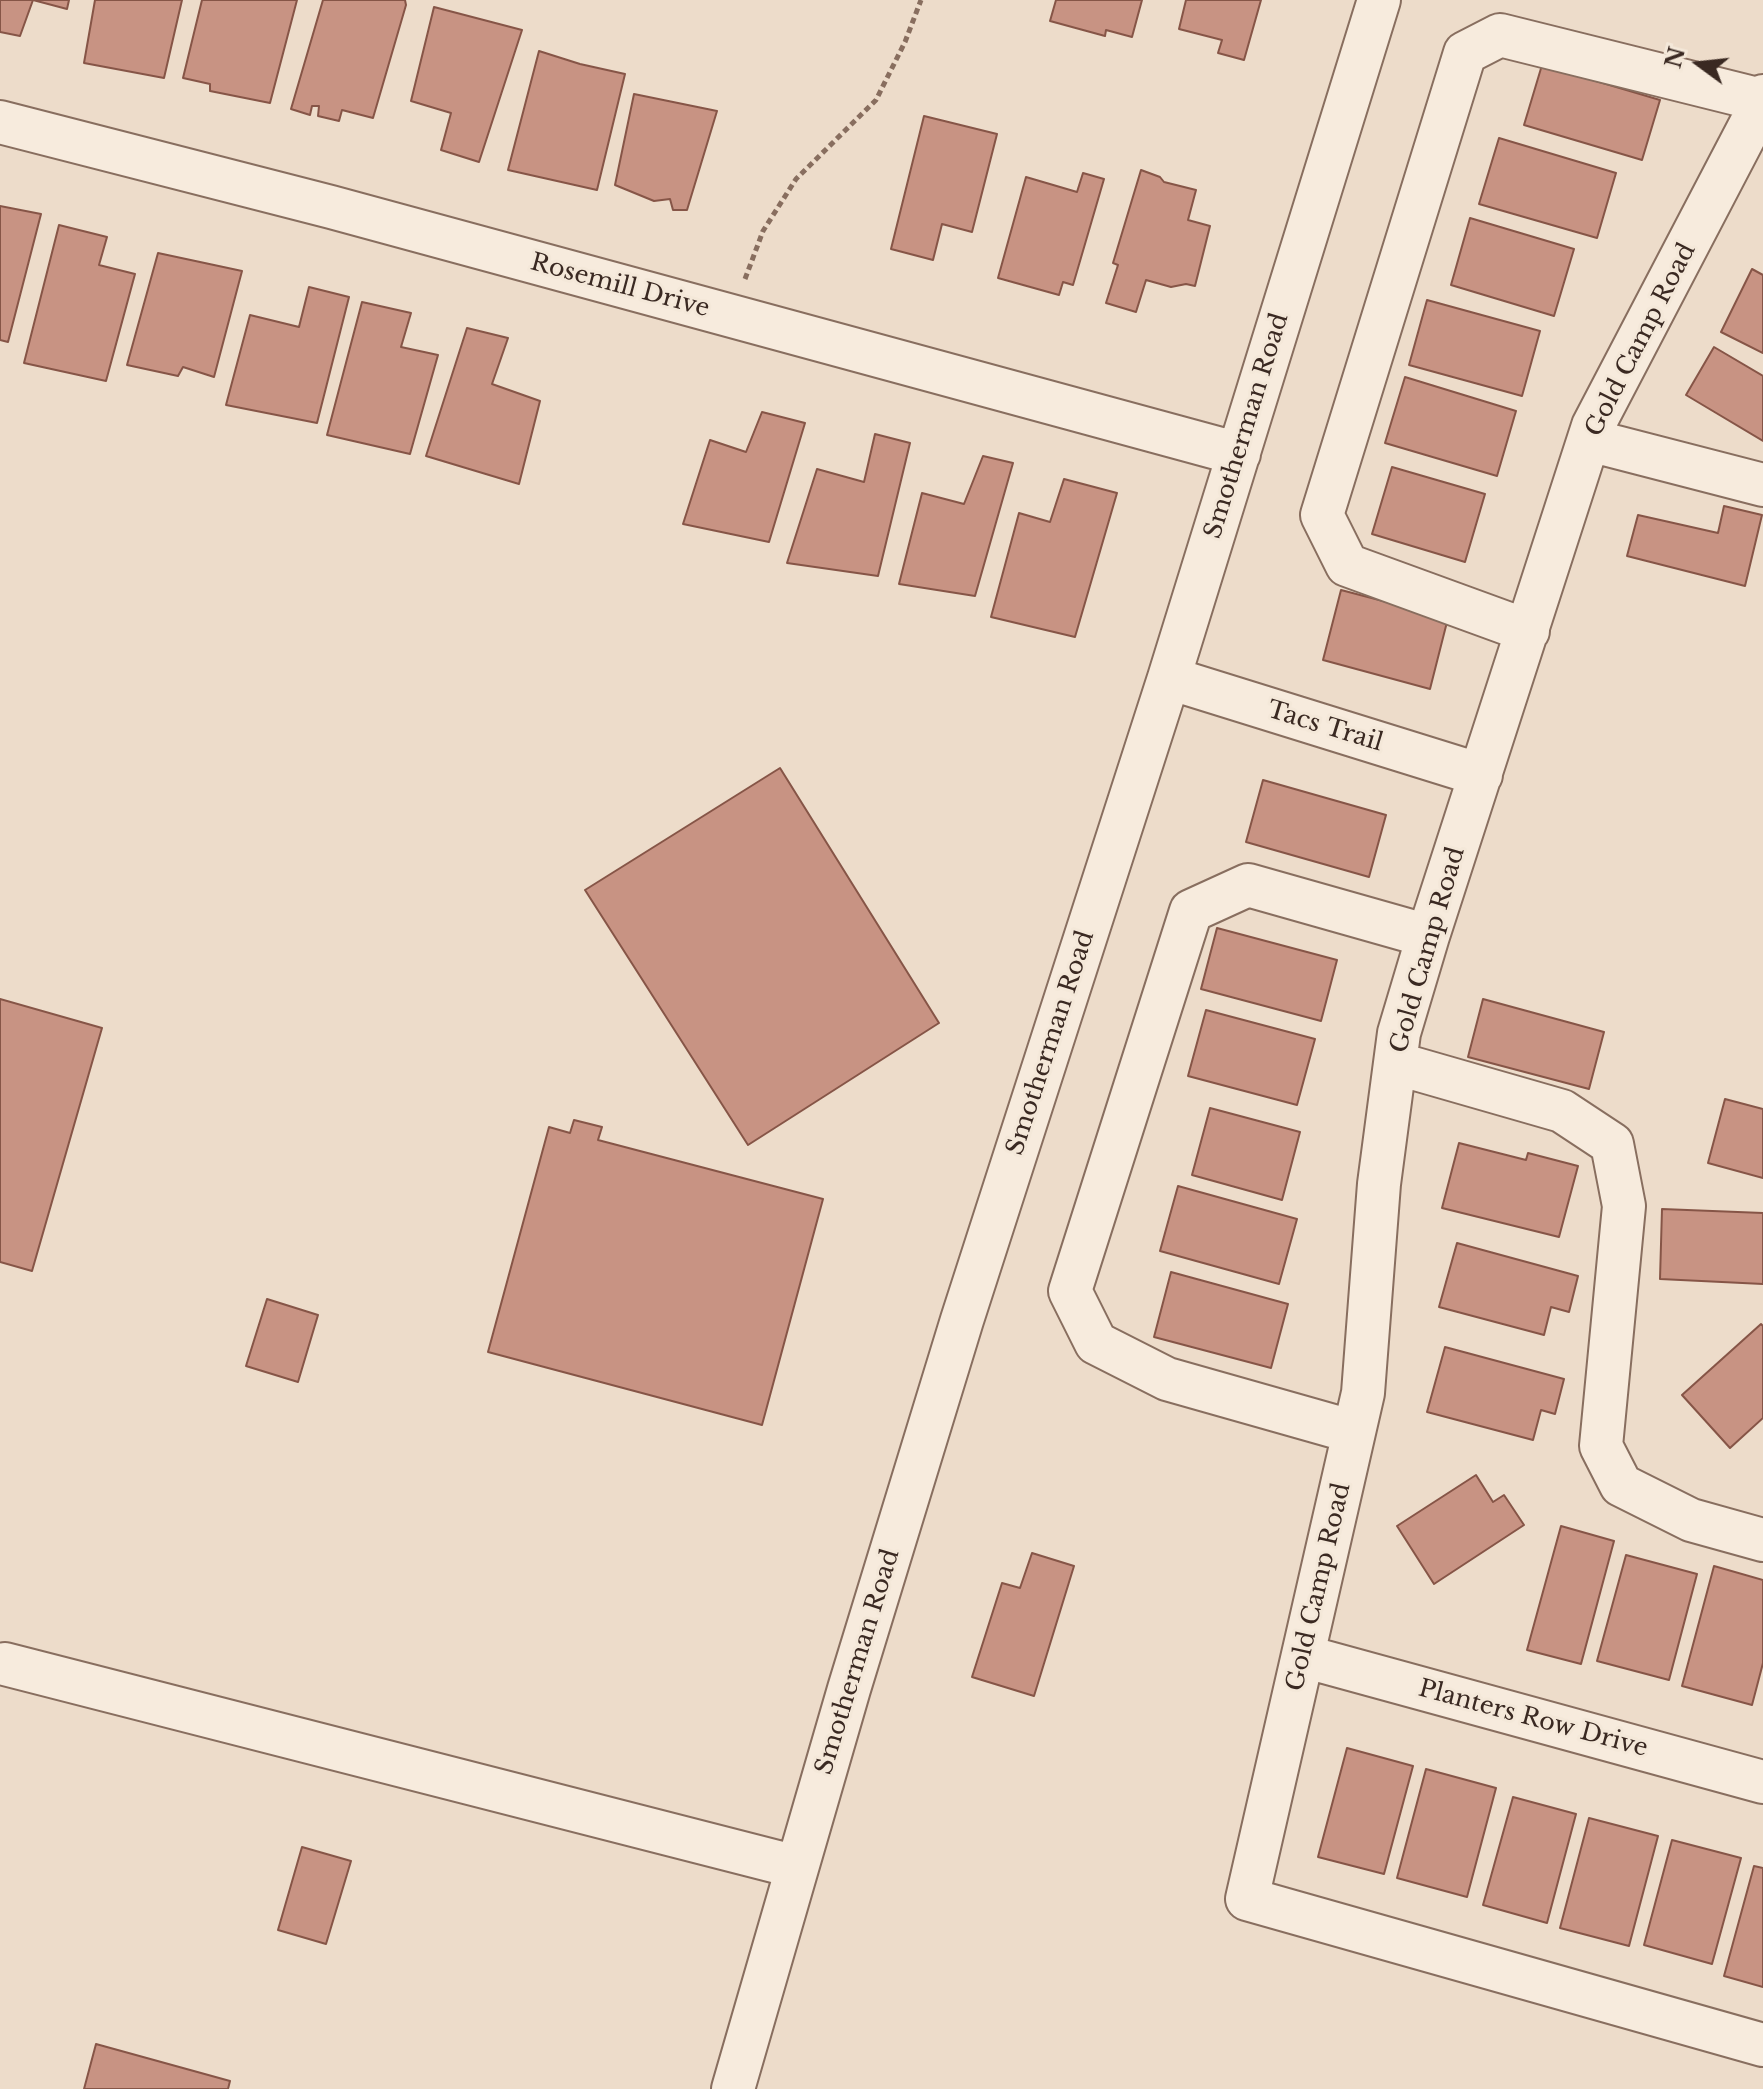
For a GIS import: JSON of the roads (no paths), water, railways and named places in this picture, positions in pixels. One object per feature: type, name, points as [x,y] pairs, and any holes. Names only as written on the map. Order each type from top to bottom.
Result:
[{"type":"street","name":"Smotherman Road","points":[[733,2089],[962,1320],[1169,678],[1379,0]]},
{"type":"street","points":[[1528,631],[1347,565],[1322,515],[1465,53],[1500,35],[1762,98]]},
{"type":"street","name":"Gold Camp Road","points":[[1762,98],[1593,426],[1399,1033],[1379,1184],[1363,1393],[1247,1899],[1763,2045]]},
{"type":"street","name":"Rosemill Drive","points":[[0,122],[316,203],[1239,454]]},
{"type":"street","points":[[1589,440],[1763,485]]},
{"type":"street","name":"Tacs Trail","points":[[1169,678],[1481,775]]},
{"type":"street","points":[[1354,1432],[1167,1379],[1096,1343],[1070,1291],[1191,911],[1248,885],[1428,936]]},
{"type":"street","points":[[1395,1063],[1562,1111],[1612,1144],[1624,1206],[1601,1446],[1621,1485],[1691,1520],[1763,1540]]},
{"type":"street","name":"Planters Row Drive","points":[[1303,1656],[1763,1782]]},
{"type":"street","points":[[5,1664],[797,1867]]}]
